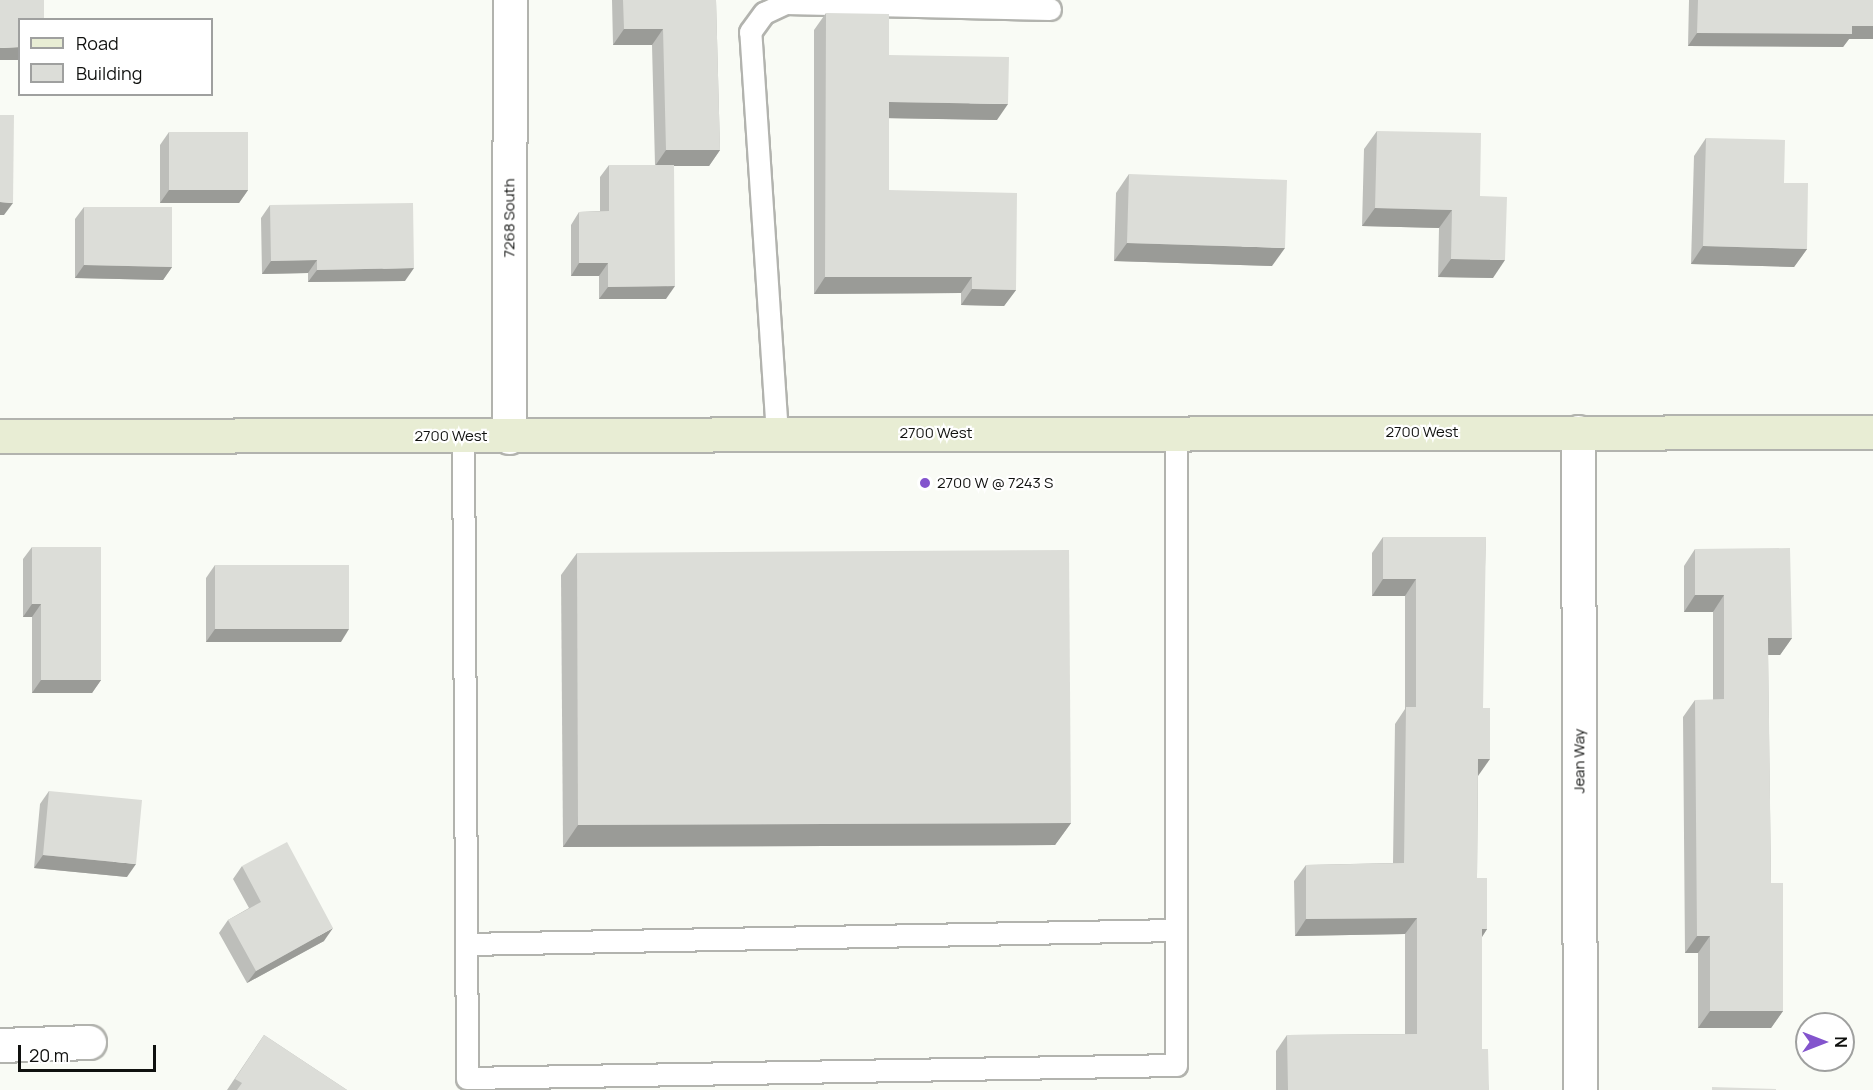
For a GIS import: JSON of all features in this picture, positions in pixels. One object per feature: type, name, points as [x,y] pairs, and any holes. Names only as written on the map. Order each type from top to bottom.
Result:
[{"type":"main road","name":"2700 West","points":[[0,436],[509,437],[777,434],[1873,432]]},
{"type":"street","name":"7268 South","points":[[509,437],[510,0]]},
{"type":"street","name":"Jean Way","points":[[1578,432],[1580,1090]]},
{"type":"street","points":[[0,1045],[89,1042]]},
{"type":"lane","points":[[777,434],[750,32],[764,13],[785,3],[1050,9]]},
{"type":"lane","points":[[463,436],[467,1078],[1176,1065],[1176,433]]},
{"type":"lane","points":[[466,944],[1176,930]]},
{"type":"building","points":[[0,0],[44,0],[44,18],[18,18],[18,47],[0,48]]},
{"type":"building","points":[[623,0],[716,0],[720,150],[666,150],[663,29],[624,29]]},
{"type":"building","points":[[1698,0],[1873,0],[1873,26],[1852,26],[1852,34],[1697,33]]},
{"type":"building","points":[[826,13],[889,14],[889,55],[1009,57],[1008,104],[889,102],[889,190],[1017,193],[1016,290],[972,289],[972,277],[825,277]]},
{"type":"building","points":[[0,115],[14,115],[13,203],[0,202]]},
{"type":"building","points":[[1377,131],[1481,133],[1480,196],[1507,197],[1505,260],[1451,259],[1452,210],[1375,208]]},
{"type":"building","points":[[169,132],[248,132],[248,190],[169,190]]},
{"type":"building","points":[[1706,138],[1785,140],[1784,183],[1808,183],[1807,249],[1703,246]]},
{"type":"building","points":[[609,165],[674,165],[675,286],[608,287],[608,263],[579,263],[579,212],[609,211]]},
{"type":"building","points":[[1129,174],[1287,180],[1285,248],[1127,243]]},
{"type":"building","points":[[413,203],[414,268],[317,270],[317,260],[271,261],[270,205]]},
{"type":"building","points":[[84,207],[172,207],[172,267],[84,265]]},
{"type":"building","points":[[1383,537],[1486,537],[1483,708],[1490,708],[1490,759],[1478,759],[1477,878],[1487,878],[1487,929],[1482,929],[1482,1049],[1488,1049],[1489,1090],[1288,1090],[1287,1035],[1417,1034],[1417,918],[1306,919],[1306,865],[1404,863],[1406,707],[1416,707],[1416,579],[1383,579]]},
{"type":"building","points":[[32,547],[101,547],[101,680],[41,680],[41,604],[32,604]]},
{"type":"building","points":[[1790,548],[1792,638],[1768,638],[1771,883],[1783,883],[1783,1011],[1710,1011],[1710,936],[1697,936],[1695,700],[1724,699],[1724,595],[1695,595],[1695,549]]},
{"type":"building","points":[[1069,550],[1071,823],[578,825],[577,553]]},
{"type":"building","points":[[215,565],[349,565],[349,629],[215,629]]},
{"type":"building","points":[[49,791],[142,800],[136,864],[43,855]]},
{"type":"building","points":[[287,842],[333,928],[256,971],[228,920],[261,902],[242,866]]},
{"type":"building","points":[[264,1035],[347,1090],[237,1090],[242,1083],[235,1079]]},
{"type":"building","points":[[1712,1087],[1776,1089],[1776,1090],[1712,1090]]},
{"type":"place","name":"2700 W @ 7243 S","points":[[925,483]]}]
